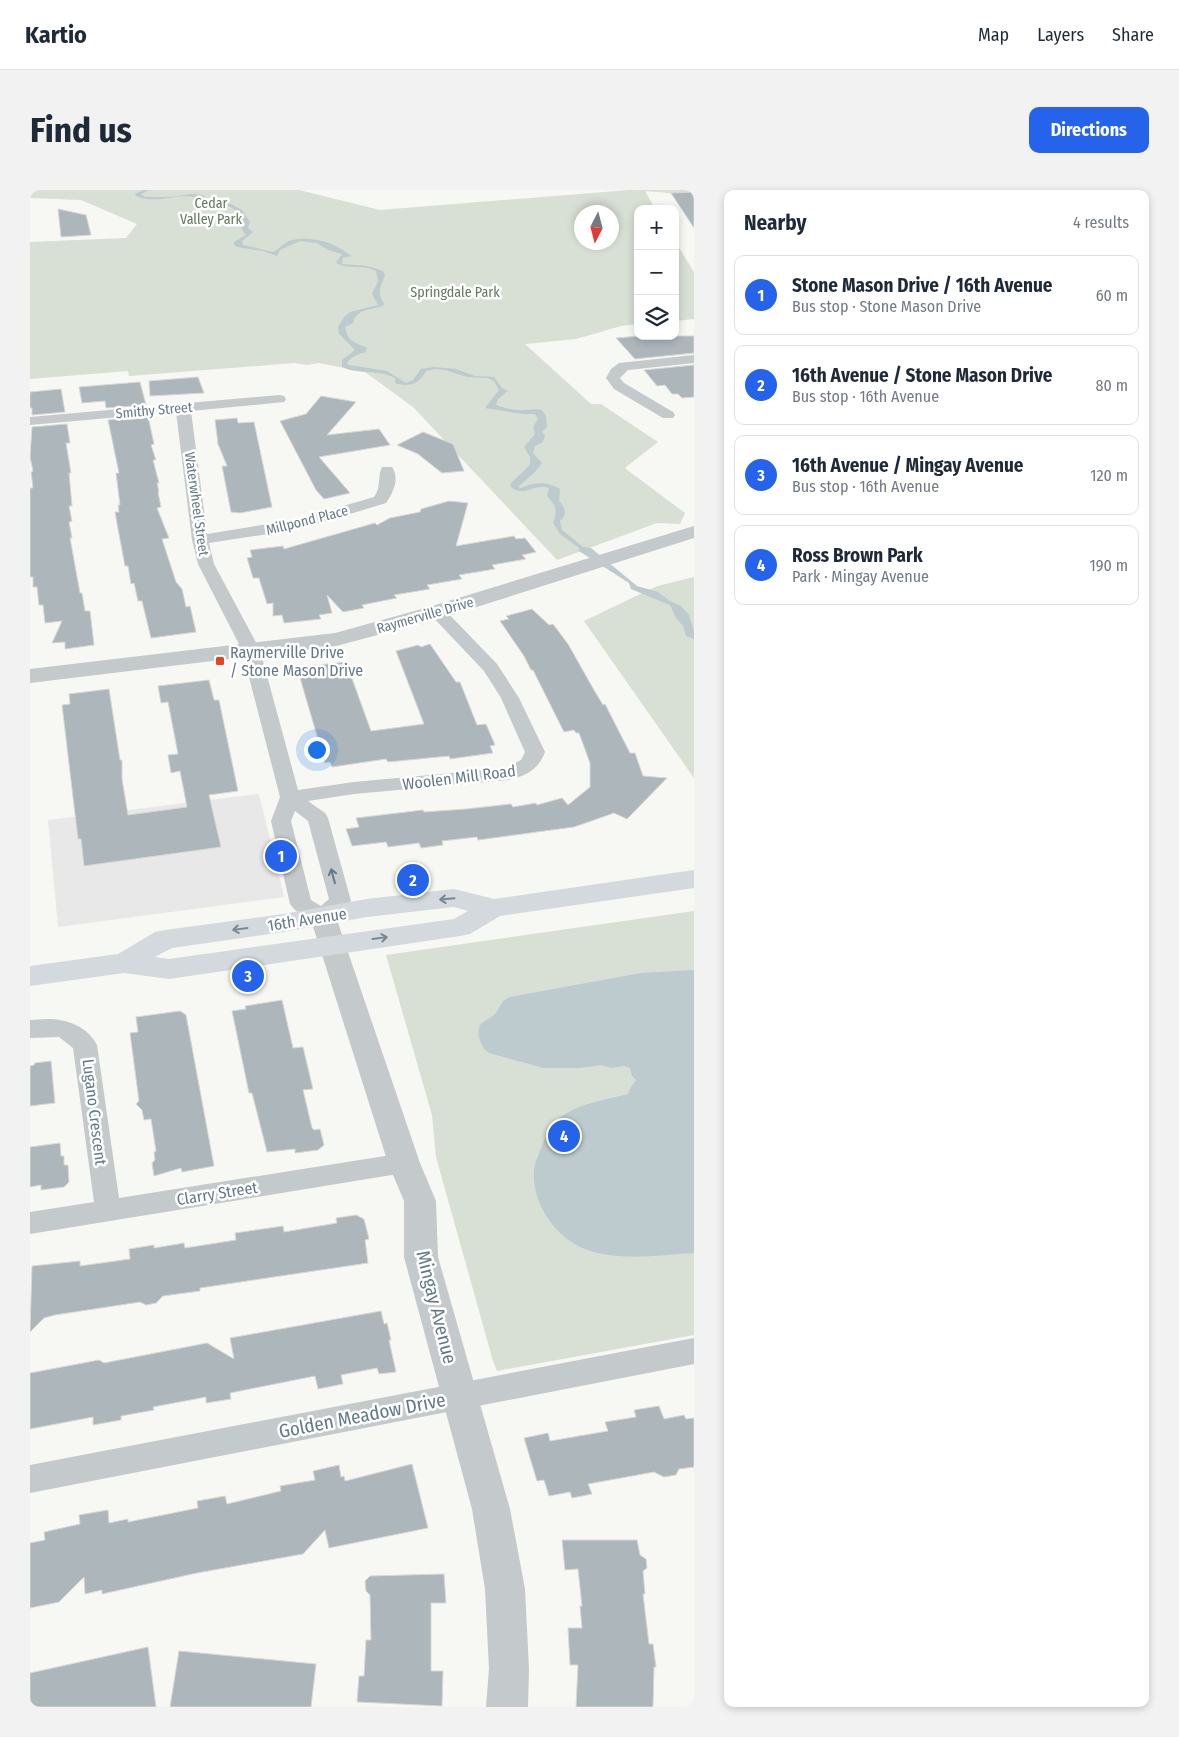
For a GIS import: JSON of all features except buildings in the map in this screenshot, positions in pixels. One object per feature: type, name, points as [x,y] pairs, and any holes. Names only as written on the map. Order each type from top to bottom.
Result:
[{"type":"main road","name":"16th Avenue","points":[[30,976],[124,963],[169,969],[460,927],[494,908],[694,879]]},
{"type":"main road","name":"16th Avenue","points":[[124,963],[165,939],[323,917],[367,908],[454,898],[494,908]]},
{"type":"street","points":[[668,415],[619,386],[613,378],[616,372],[624,366],[694,359]]},
{"type":"street","name":"Smithy Street","points":[[30,421],[279,399]]},
{"type":"street","name":"Waterwheel Street","points":[[183,407],[200,540],[206,564],[251,650],[290,797]]},
{"type":"street","name":"Millpond Place","points":[[200,540],[301,524],[380,500],[386,492],[389,482],[387,470]]},
{"type":"street","name":"Raymerville Drive","points":[[30,676],[336,639],[437,612],[694,532]]},
{"type":"street","name":"Woolen Mill Road","points":[[290,797],[354,788],[508,774],[522,770],[532,762],[535,752],[510,698],[491,668],[437,612]]},
{"type":"street","points":[[290,797],[318,818],[340,901],[323,917],[301,904],[281,821],[290,797]]},
{"type":"street","name":"Mingay Avenue","points":[[323,917],[404,1163],[420,1201],[421,1257],[461,1396],[490,1509],[504,1589],[509,1644],[506,1707]]},
{"type":"street","name":"Lugano Crescent","points":[[30,1030],[64,1028],[77,1035],[85,1045],[108,1210]]},
{"type":"street","name":"Clarry Street","points":[[30,1223],[404,1163]]},
{"type":"street","name":"Golden Meadow Drive","points":[[30,1479],[694,1351]]},
{"type":"shaded area","points":[[143,190],[149,190],[141,194],[145,197],[203,195],[208,199],[225,201],[242,210],[250,222],[248,228],[253,232],[242,241],[243,245],[273,252],[289,241],[302,239],[322,241],[334,245],[352,256],[343,258],[342,264],[367,266],[383,271],[385,275],[380,296],[384,303],[383,306],[361,312],[353,323],[345,327],[350,339],[367,348],[366,352],[355,356],[347,363],[349,365],[387,371],[406,383],[413,380],[421,369],[434,367],[456,369],[475,376],[494,377],[502,388],[508,391],[498,399],[496,405],[514,410],[542,410],[546,416],[547,427],[542,432],[545,435],[543,442],[535,446],[533,453],[542,463],[518,487],[521,488],[540,483],[560,489],[559,501],[565,511],[560,521],[562,530],[583,547],[591,548],[637,586],[658,592],[681,606],[689,615],[694,631],[694,639],[686,636],[683,626],[676,618],[670,605],[631,589],[629,583],[579,551],[579,548],[560,534],[553,523],[556,511],[547,496],[549,488],[539,487],[520,491],[510,486],[530,465],[530,457],[524,447],[535,434],[533,427],[538,419],[535,414],[485,408],[499,390],[494,381],[488,378],[467,377],[435,369],[426,371],[417,382],[405,385],[395,383],[395,378],[389,375],[355,371],[342,367],[342,360],[355,350],[339,334],[338,327],[344,317],[350,312],[378,305],[372,294],[378,281],[376,271],[336,263],[342,254],[328,250],[317,243],[300,241],[280,250],[277,256],[263,251],[237,247],[234,245],[234,242],[246,235],[241,228],[243,224],[240,217],[234,209],[229,206],[188,196],[148,199],[136,196],[135,194]]},
{"type":"shaded area","points":[[259,794],[284,897],[58,927],[48,820]]},
{"type":"shaded area","points":[[694,970],[694,1253],[625,1257],[585,1249],[563,1235],[553,1226],[545,1214],[535,1190],[535,1164],[546,1135],[557,1120],[581,1106],[628,1094],[636,1080],[632,1076],[630,1068],[624,1066],[611,1068],[601,1065],[580,1068],[544,1068],[489,1053],[480,1040],[479,1027],[495,1014],[502,1002],[510,997],[641,973]]},
{"type":"green space","points":[[30,190],[299,190],[380,210],[629,190],[694,190],[694,195],[645,191],[653,205],[634,205],[634,324],[621,326],[576,339],[525,344],[591,404],[601,404],[658,442],[626,467],[626,469],[685,513],[680,524],[657,523],[557,560],[413,407],[365,372],[319,363],[307,365],[294,363],[129,376],[128,371],[30,379],[30,242],[126,238],[137,224],[81,200],[30,198]]},
{"type":"green space","points":[[679,248],[694,272],[694,319],[679,321]]},
{"type":"green space","points":[[694,577],[694,778],[584,621],[657,586]]},
{"type":"green space","points":[[694,911],[694,1335],[497,1371],[436,1157],[432,1115],[386,955]]},
{"type":"place","name":"Raymerville Drive / Stone Mason Drive","points":[[220,661]]},
{"type":"place","name":"Stone Mason Drive / 16th Avenue","points":[[281,856]]},
{"type":"place","name":"16th Avenue / Stone Mason Drive","points":[[413,880]]},
{"type":"place","name":"16th Avenue / Mingay Avenue","points":[[248,976]]},
{"type":"place","name":"Ross Brown Park","points":[[564,1136]]},
{"type":"park label","name":"Cedar Valley Park","points":[[211,212]]},
{"type":"park label","name":"Springdale Park","points":[[455,292]]}]
